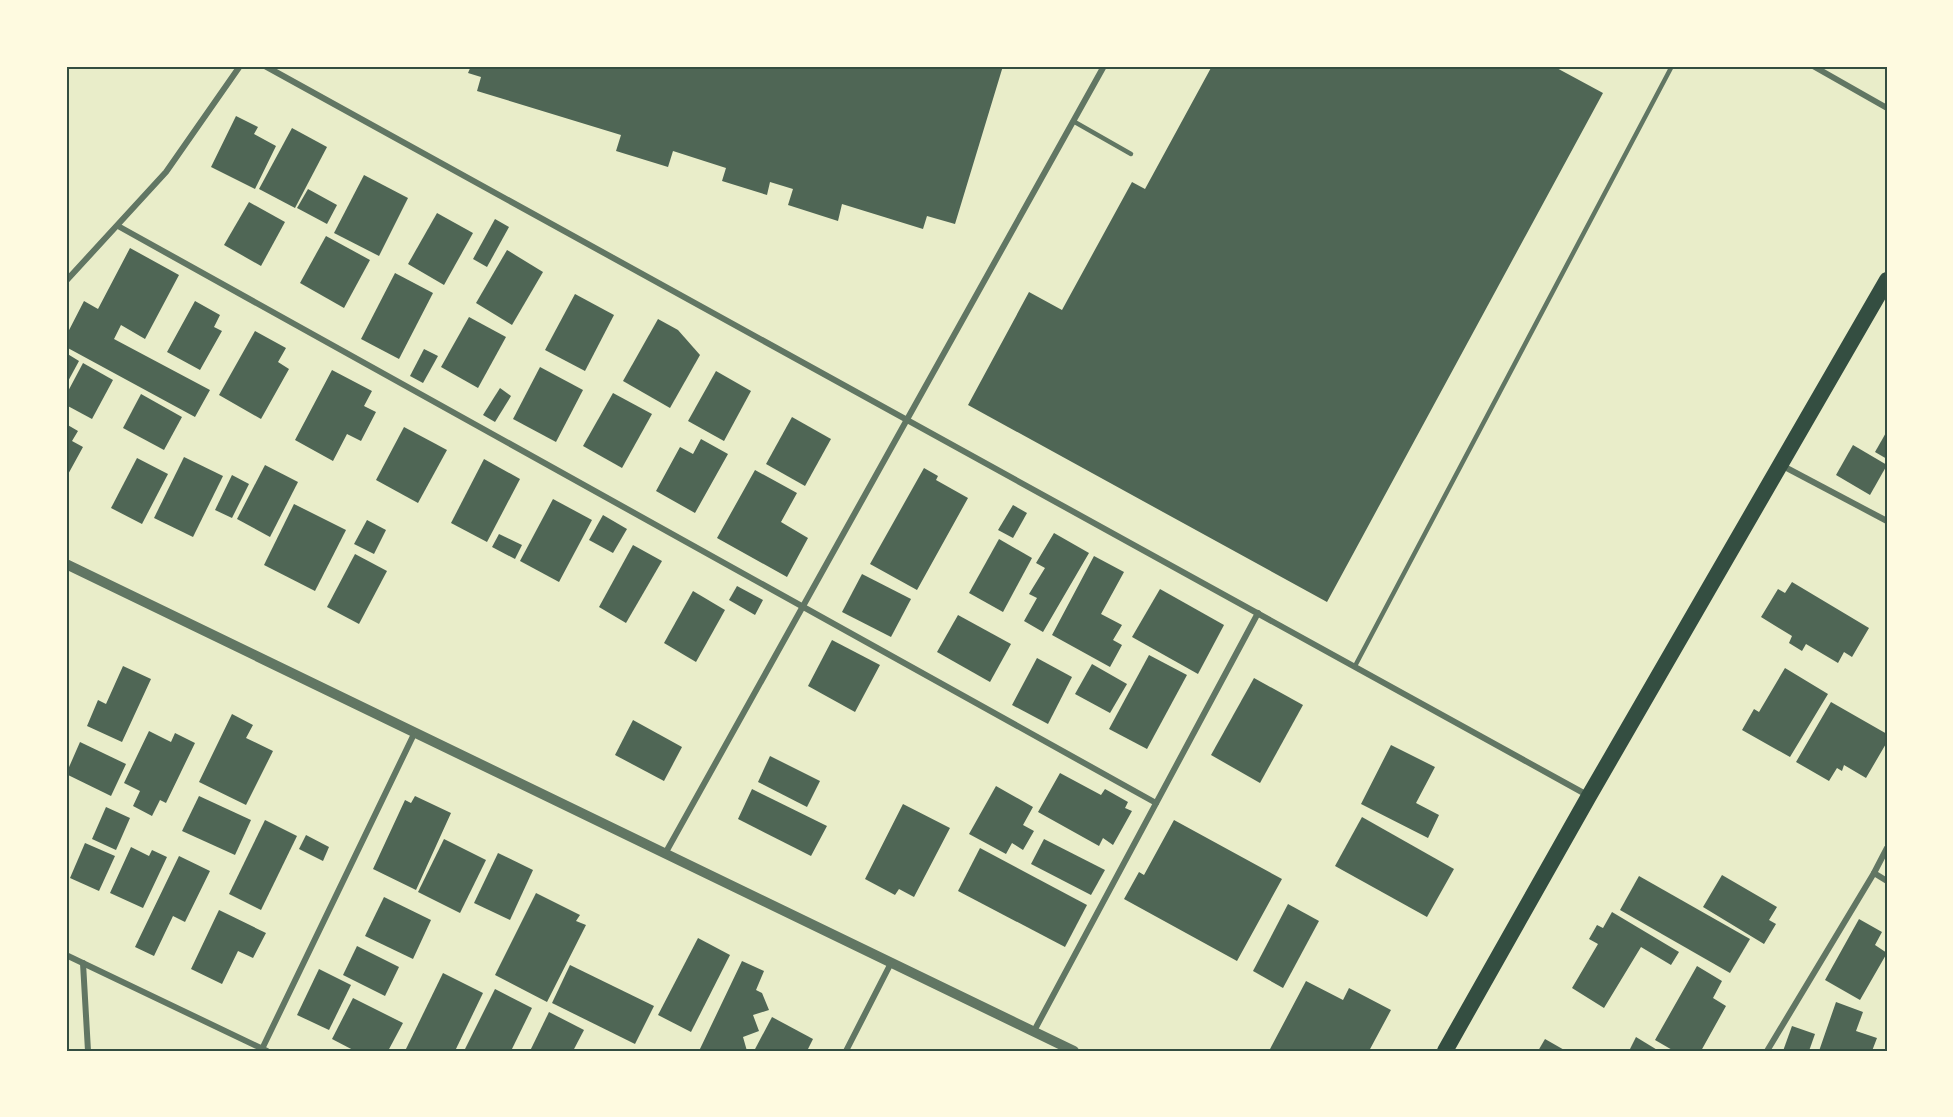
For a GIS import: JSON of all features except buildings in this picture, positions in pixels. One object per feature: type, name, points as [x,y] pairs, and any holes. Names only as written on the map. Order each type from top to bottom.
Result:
[{"type":"highway","points":[[1445,1051],[1589,796],[1887,280]]},
{"type":"street","points":[[66,281],[166,172],[240,66]]},
{"type":"street","points":[[265,66],[1589,796]]},
{"type":"street","points":[[666,852],[1104,66]]},
{"type":"street","points":[[1814,66],[1887,108]]},
{"type":"street","points":[[117,226],[1156,803]]},
{"type":"street","points":[[1780,465],[1887,521]]},
{"type":"street","points":[[66,564],[1074,1051]]},
{"type":"street","points":[[1034,1031],[1258,613]]},
{"type":"street","points":[[66,955],[265,1050],[415,732]]},
{"type":"street","points":[[1767,1051],[1887,848]]},
{"type":"street","points":[[1874,873],[1887,881]]},
{"type":"street","points":[[83,963],[88,1051]]},
{"type":"street","points":[[846,1051],[891,963]]},
{"type":"lane","points":[[1355,666],[1672,66]]},
{"type":"lane","points":[[1073,120],[1131,154]]}]
